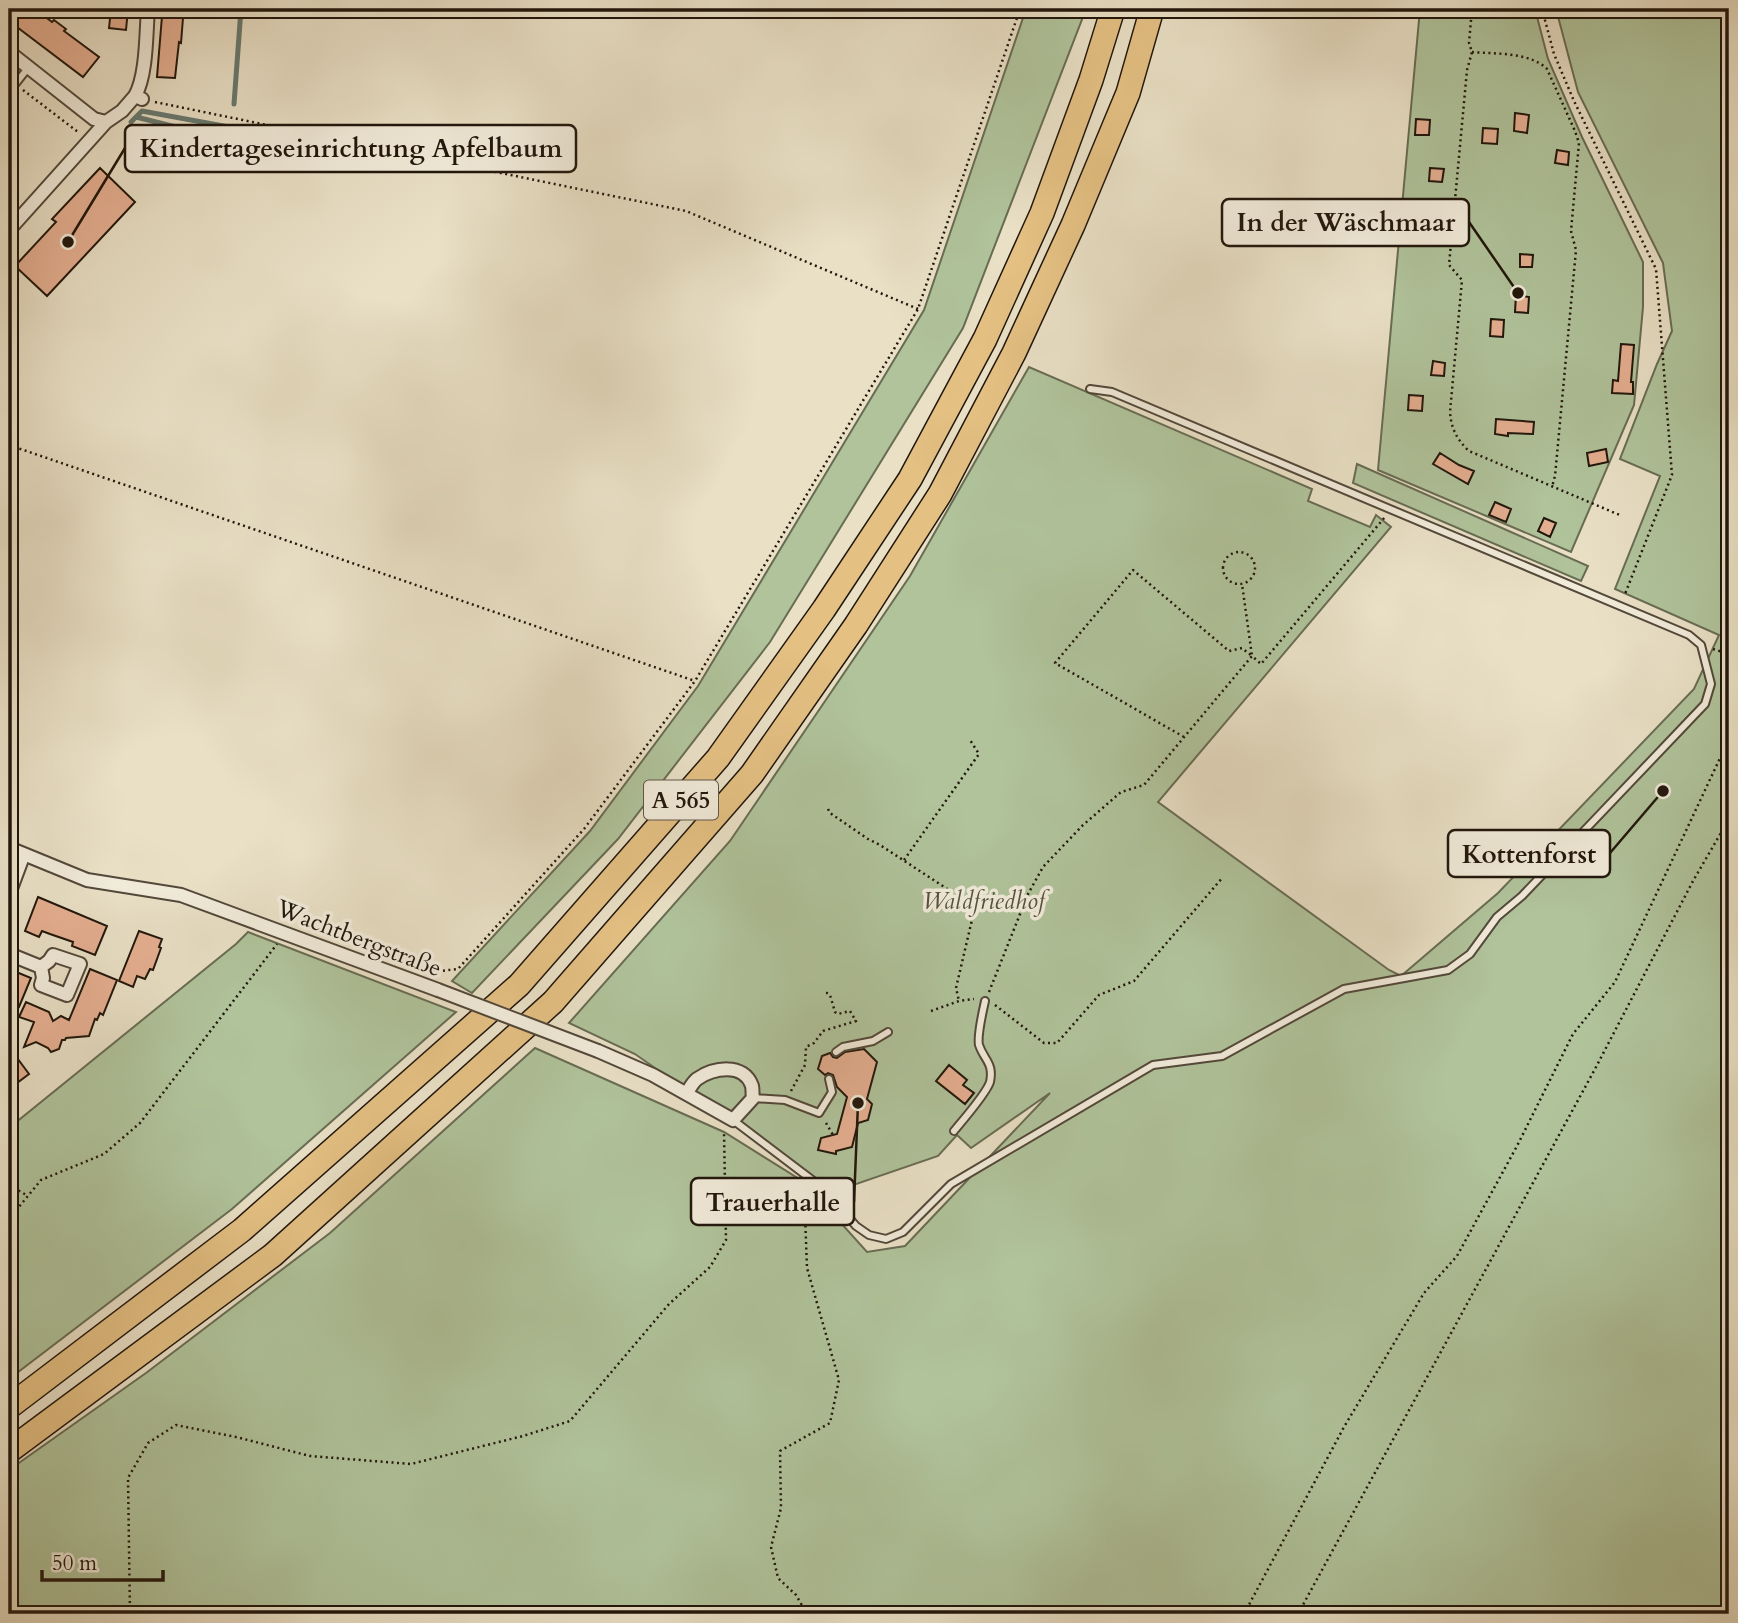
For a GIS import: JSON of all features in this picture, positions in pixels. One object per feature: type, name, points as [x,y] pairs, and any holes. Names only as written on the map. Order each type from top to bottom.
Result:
[{"type":"highway","name":"A 565","points":[[9,1407],[242,1230],[519,985],[718,758],[824,609],[910,479],[985,340],[1042,213],[1114,9]]},
{"type":"highway","name":"A 565","points":[[9,1451],[273,1255],[553,1002],[752,774],[856,625],[940,494],[1008,365],[1073,225],[1123,105],[1152,9]]},
{"type":"street","points":[[9,230],[106,122],[138,98],[148,9]]},
{"type":"street","points":[[9,52],[94,119],[106,122]]},
{"type":"street","name":"Wachtbergstraße","points":[[9,848],[87,880],[181,895],[438,990],[653,1075],[733,1120]]},
{"type":"street","points":[[9,894],[24,854]]},
{"type":"street","points":[[9,954],[41,967]]},
{"type":"street","points":[[687,1093],[694,1081],[721,1069],[735,1070],[746,1076],[752,1085],[753,1098],[733,1120]]},
{"type":"lane","points":[[9,92],[28,68]]},
{"type":"lane","name":"Wachtbergstraße","points":[[733,1120],[824,1189],[856,1226],[869,1235],[886,1239],[903,1232],[951,1184],[1153,1065],[1222,1056],[1344,989],[1448,970],[1470,954],[1497,917],[1522,896],[1705,704],[1711,684],[1701,645],[1689,635],[1112,392],[1090,389]]},
{"type":"lane","points":[[954,1131],[984,1094],[989,1082],[990,1065],[979,1039],[985,1001]]},
{"type":"lane","points":[[836,1052],[843,1047],[873,1041],[888,1032]]},
{"type":"lane","points":[[753,1098],[785,1100],[819,1112],[832,1092],[829,1079]]},
{"type":"path","points":[[414,981],[421,974],[458,969],[584,829],[695,681],[918,309],[1020,9]]},
{"type":"path","points":[[1472,9],[1469,43],[1472,52],[1467,69],[1449,265],[1462,279],[1450,420],[1456,436],[1469,451],[1622,516]]},
{"type":"path","points":[[1542,9],[1554,54],[1573,101],[1656,269],[1672,475],[1620,606]]},
{"type":"path","points":[[1472,52],[1530,58],[1541,63],[1552,79],[1579,143],[1571,231],[1576,250],[1552,487]]},
{"type":"path","points":[[15,84],[82,135]]},
{"type":"path","points":[[138,98],[686,211],[918,309]]},
{"type":"path","points":[[9,445],[695,681]]},
{"type":"path","points":[[1184,737],[1055,663],[1133,570],[1229,651],[1242,648],[1261,664],[1391,508]]},
{"type":"path","points":[[1233,553],[1246,554],[1252,558],[1255,565],[1253,576],[1242,584],[1231,583],[1223,574],[1224,562],[1233,553]]},
{"type":"path","points":[[985,1001],[1028,894],[1043,867],[1082,826],[1121,792],[1144,785],[1252,656],[1242,584]]},
{"type":"path","points":[[1244,1614],[1370,1382],[1424,1293],[1457,1256],[1517,1146],[1573,1034],[1615,982],[1729,739]]},
{"type":"path","points":[[904,860],[979,754],[970,740]]},
{"type":"path","points":[[828,809],[849,826],[975,906],[1028,894]]},
{"type":"path","points":[[1298,1614],[1729,819]]},
{"type":"path","points":[[931,1011],[959,1001],[985,1001],[1044,1043],[1057,1043],[1099,995],[1134,981],[1223,877]]},
{"type":"path","points":[[959,1001],[956,988],[975,906]]},
{"type":"path","points":[[9,1219],[41,1180],[104,1154],[140,1123],[286,933]]},
{"type":"path","points":[[785,1100],[805,1065],[806,1047],[814,1043],[823,1031],[856,1021],[850,1011],[838,1014],[835,1012],[830,995],[823,993]]},
{"type":"path","points":[[819,1112],[833,1135]]},
{"type":"path","points":[[130,1614],[128,1478],[148,1443],[176,1424],[310,1456],[411,1464],[523,1436],[570,1420],[669,1304],[710,1267],[726,1240],[724,1132],[752,1136]]},
{"type":"path","points":[[797,1168],[804,1182],[807,1268],[839,1380],[830,1423],[780,1451],[781,1508],[771,1547],[778,1578],[796,1595],[807,1614]]},
{"type":"path","points":[[9,1185],[28,1196]]},
{"type":"green space","points":[[1026,9],[1086,9],[963,328],[770,642],[618,839],[472,993],[452,981],[590,831],[698,686],[924,310]]},
{"type":"green space","points":[[1420,9],[1535,9],[1548,59],[1582,137],[1643,262],[1643,307],[1634,405],[1571,552],[1378,470]]},
{"type":"green space","name":"Waldfriedhof","points":[[1556,9],[1729,9],[1729,1614],[9,1614],[9,1470],[146,1373],[330,1233],[535,1048],[724,1132],[804,1182],[867,1252],[905,1246],[1050,1093],[971,1148],[957,1135],[938,1156],[833,1192],[635,1054],[569,1023],[730,841],[910,576],[1029,367],[1312,489],[1308,501],[1370,527],[1376,515],[1391,527],[1158,802],[1389,970],[1401,976],[1498,893],[1694,689],[1719,635],[1615,589],[1660,476],[1620,459],[1672,331],[1663,263],[1578,92]]},
{"type":"green space","points":[[1357,464],[1588,566],[1581,581],[1353,483]]},
{"type":"green space","points":[[248,932],[456,1012],[232,1209],[9,1379],[9,1128]]},
{"type":"building","points":[[9,9],[35,9],[66,29],[64,31],[99,57],[83,77],[9,21]]},
{"type":"building","points":[[111,9],[128,9],[126,30],[109,28]]},
{"type":"building","points":[[162,16],[183,18],[175,78],[157,77]]},
{"type":"building","points":[[1515,113],[1529,115],[1527,133],[1514,131]]},
{"type":"building","points":[[1416,119],[1430,120],[1429,135],[1415,135]]},
{"type":"building","points":[[1483,128],[1498,129],[1497,144],[1482,143]]},
{"type":"building","points":[[1557,150],[1569,152],[1568,165],[1555,163]]},
{"type":"building","points":[[100,168],[135,202],[47,296],[15,266],[56,222],[52,219]]},
{"type":"building","points":[[1430,168],[1444,169],[1442,182],[1429,181]]},
{"type":"building","points":[[1520,254],[1533,255],[1532,267],[1520,267]]},
{"type":"building","points":[[1516,295],[1529,297],[1528,313],[1515,312]]},
{"type":"building","points":[[1491,319],[1504,320],[1503,337],[1490,336]]},
{"type":"building","points":[[1621,344],[1634,345],[1631,382],[1633,394],[1612,393],[1613,380],[1618,381]]},
{"type":"building","points":[[1433,361],[1445,363],[1444,376],[1431,375]]},
{"type":"building","points":[[1409,395],[1423,396],[1422,411],[1408,410]]},
{"type":"building","points":[[1496,419],[1534,422],[1533,434],[1495,434]]},
{"type":"building","points":[[1606,449],[1608,462],[1589,466],[1587,453]]},
{"type":"building","points":[[1440,453],[1474,471],[1468,484],[1433,464]]},
{"type":"building","points":[[1495,502],[1511,509],[1506,522],[1489,515]]},
{"type":"building","points":[[1544,518],[1556,523],[1550,537],[1538,531]]},
{"type":"building","points":[[38,897],[107,926],[95,955],[72,946],[73,942],[42,931],[39,937],[25,931]]},
{"type":"building","points":[[139,931],[162,939],[153,970],[150,969],[145,979],[137,976],[133,987],[119,981]]},
{"type":"building","points":[[9,969],[31,978],[19,1007],[9,1003]]},
{"type":"building","points":[[90,969],[117,980],[103,1015],[100,1013],[97,1020],[95,1019],[89,1036],[66,1038],[62,1040],[59,1049],[51,1052],[36,1042],[24,1047],[34,1022],[19,1017],[26,1002],[49,1012],[53,1021],[61,1016],[69,1020]]},
{"type":"building","points":[[9,1047],[29,1074],[9,1089]]},
{"type":"building","points":[[864,1049],[877,1062],[867,1099],[872,1104],[868,1120],[858,1123],[852,1147],[836,1151],[836,1154],[818,1150],[821,1138],[837,1134],[847,1097],[837,1087],[833,1075],[825,1075],[818,1069],[822,1056],[830,1053],[837,1058],[845,1052]]},
{"type":"building","points":[[949,1065],[967,1080],[963,1085],[974,1093],[965,1104],[936,1081]]},
{"type":"waterway","points":[[234,104],[241,9]]},
{"type":"waterway","points":[[131,122],[142,111],[229,127],[224,139],[136,117]]},
{"type":"place","name":"Kindertageseinrichtung Apfelbaum","points":[[68,242]]},
{"type":"place","name":"In der Wäschmaar","points":[[1518,293]]},
{"type":"place","name":"Kottenforst","points":[[1663,791]]},
{"type":"place","name":"Trauerhalle","points":[[858,1103]]}]
